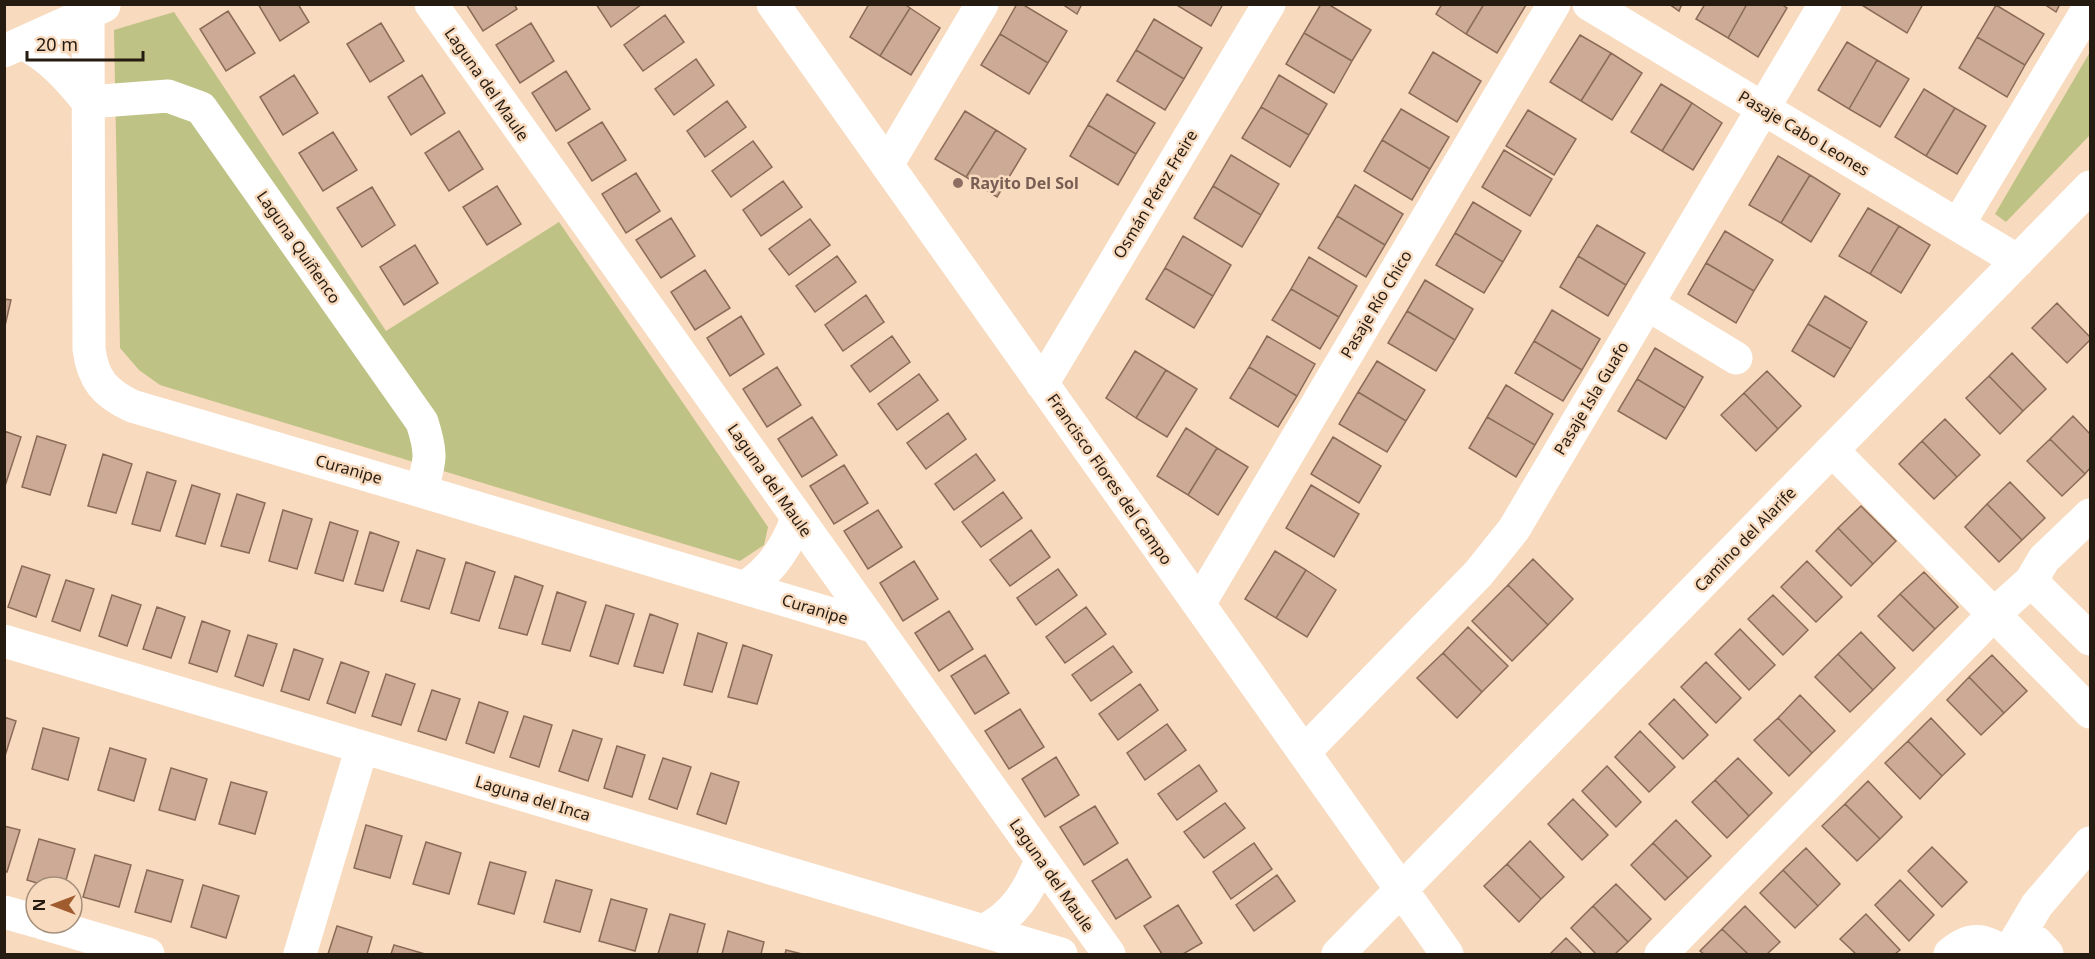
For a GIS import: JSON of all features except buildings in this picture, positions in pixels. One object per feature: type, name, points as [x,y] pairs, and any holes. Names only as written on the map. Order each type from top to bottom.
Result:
[{"type":"street","name":"Laguna del Maule","points":[[431,4],[1108,954]]},
{"type":"street","name":"Francisco Flores del Campo","points":[[773,4],[1446,954]]},
{"type":"street","points":[[887,165],[982,4]]},
{"type":"street","name":"Osmán Pérez Freire","points":[[1042,384],[1269,4]]},
{"type":"street","name":"Pasaje Río Chico","points":[[1198,604],[1554,4]]},
{"type":"street","name":"Pasaje Cabo Leones","points":[[1589,4],[2018,261]]},
{"type":"street","name":"Pasaje Isla Guafo","points":[[1304,752],[1478,574],[1514,529],[1825,4]]},
{"type":"street","points":[[1958,225],[2091,6]]},
{"type":"street","points":[[14,47],[98,9]]},
{"type":"street","name":"Curanipe","points":[[98,9],[88,102],[89,350],[95,375],[116,398],[132,406],[421,490],[875,627]]},
{"type":"street","points":[[14,47],[39,52],[56,66],[88,102]]},
{"type":"street","name":"Laguna Quiñenco","points":[[88,102],[168,96],[201,108],[422,422],[428,441],[430,463],[421,490]]},
{"type":"street","name":"Camino del Alarife","points":[[1338,954],[2091,187]]},
{"type":"street","points":[[1647,304],[1736,358]]},
{"type":"street","points":[[1832,450],[2091,712]]},
{"type":"street","points":[[1661,954],[1993,615],[2031,581],[2044,559],[2091,514]]},
{"type":"street","points":[[744,588],[755,581],[775,561],[791,534],[797,518]]},
{"type":"street","points":[[2031,581],[2091,639]]},
{"type":"street","name":"Laguna del Inca","points":[[4,641],[1061,954]]},
{"type":"street","points":[[300,954],[362,747]]},
{"type":"street","points":[[2012,948],[2037,905],[2091,843]]},
{"type":"street","points":[[983,931],[999,924],[1024,898],[1041,860]]},
{"type":"street","points":[[4,912],[24,918]]},
{"type":"street","points":[[83,935],[148,954]]},
{"type":"street","points":[[1950,954],[1962,944],[1985,941],[2012,948],[2036,942],[2048,954]]},
{"type":"green space","points":[[174,12],[386,331],[559,222],[768,527],[764,545],[740,561],[160,385],[139,370],[120,348],[114,30]]},
{"type":"green space","points":[[2090,52],[2090,135],[2006,222],[1995,214]]},
{"type":"place","name":"Rayito Del Sol","points":[[958,183]]}]
